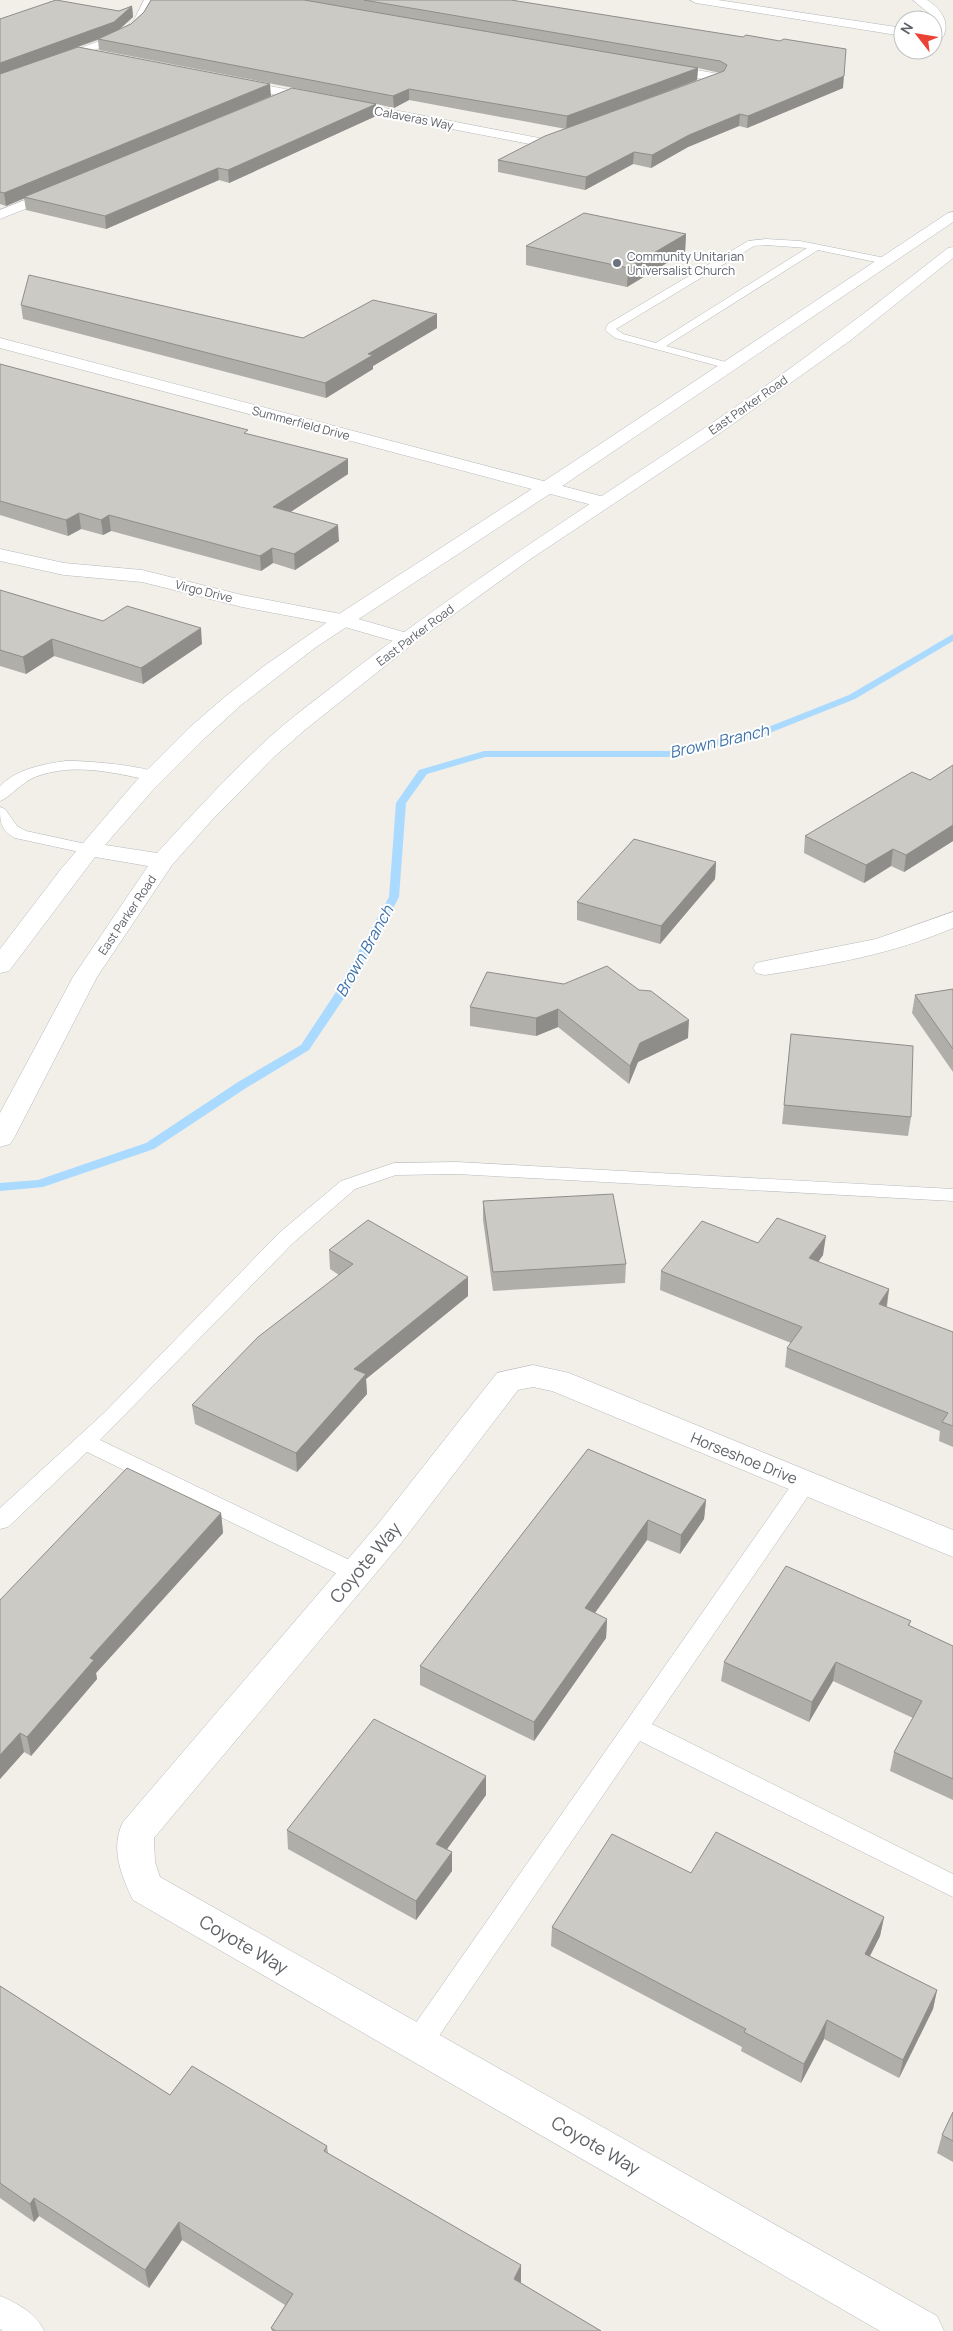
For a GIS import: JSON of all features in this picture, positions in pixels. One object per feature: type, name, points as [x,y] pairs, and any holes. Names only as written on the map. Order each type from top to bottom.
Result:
[{"type":"street","points":[[0,80],[120,36],[139,22],[150,0]]},
{"type":"street","points":[[696,0],[893,30]]},
{"type":"street","points":[[919,0],[934,10]]},
{"type":"street","points":[[77,52],[106,58]]},
{"type":"street","points":[[651,66],[719,78],[692,88]]},
{"type":"street","name":"Calaveras Way","points":[[222,80],[545,143],[582,129]]},
{"type":"street","points":[[263,105],[290,94]]},
{"type":"street","points":[[0,215],[72,185]]},
{"type":"street","points":[[0,966],[89,849],[154,776],[196,733],[229,704],[341,620],[546,488],[668,416],[737,366],[802,326],[885,261],[953,216]]},
{"type":"street","points":[[912,243],[953,251]]},
{"type":"street","name":"East Parker Road","points":[[1,1135],[85,977],[163,861],[202,816],[266,752],[298,724],[407,639],[602,502],[714,429],[845,337],[953,251]]},
{"type":"street","points":[[828,332],[845,337]]},
{"type":"street","name":"Summerfield Drive","points":[[0,343],[602,502]]},
{"type":"street","points":[[768,374],[786,378]]},
{"type":"street","points":[[696,424],[714,429]]},
{"type":"street","name":"Virgo Drive","points":[[0,555],[64,569],[142,576],[242,601],[341,620],[407,639]]},
{"type":"street","points":[[89,849],[163,861]]},
{"type":"street","points":[[765,968],[860,952],[928,932],[953,920]]},
{"type":"street","name":"Horseshoe Drive","points":[[533,1376],[558,1381],[953,1544]]},
{"type":"street","name":"Coyote Way","points":[[533,1376],[508,1381],[390,1533],[136,1833],[136,1862],[146,1888],[922,2331]]},
{"type":"lane","points":[[737,366],[619,336],[610,330],[612,326],[752,243],[763,241],[782,242],[885,261]]},
{"type":"lane","points":[[658,346],[814,248]]},
{"type":"lane","points":[[0,796],[4,789],[17,780],[34,772],[54,767],[87,764],[154,776]]},
{"type":"lane","points":[[0,812],[11,829],[21,835],[89,849]]},
{"type":"lane","points":[[0,1521],[85,1442],[286,1238],[348,1186],[394,1169],[466,1169],[953,1195]]},
{"type":"lane","points":[[85,1442],[356,1573]]},
{"type":"lane","points":[[418,2043],[805,1483]]},
{"type":"lane","points":[[636,1728],[953,1886]]},
{"type":"lane","points":[[0,2311],[28,2331]]},
{"type":"building","points":[[56,0],[119,11],[132,6],[114,22],[0,63],[0,19]]},
{"type":"building","points":[[151,0],[304,0],[698,68],[567,116],[409,89],[393,96],[98,39],[131,24],[144,12]]},
{"type":"building","points":[[364,0],[511,0],[743,37],[746,35],[780,41],[784,39],[846,49],[844,76],[748,116],[740,114],[689,135],[652,155],[634,152],[586,177],[498,160],[545,136],[724,71],[727,65],[720,61]]},
{"type":"building","points":[[78,47],[270,84],[4,193],[0,192],[0,74]]},
{"type":"building","points":[[292,88],[376,104],[228,170],[218,168],[105,216],[24,197]]},
{"type":"building","points":[[584,213],[686,234],[628,268],[526,246]]},
{"type":"building","points":[[29,275],[303,338],[373,300],[437,314],[368,354],[373,355],[325,383],[21,305]]},
{"type":"building","points":[[0,364],[248,430],[244,433],[348,459],[273,507],[338,525],[294,554],[272,548],[260,556],[109,515],[101,520],[79,513],[66,520],[0,501]]},
{"type":"building","points":[[0,590],[103,621],[127,606],[201,628],[141,668],[52,639],[23,657],[0,650]]},
{"type":"building","points":[[953,765],[953,825],[906,855],[893,849],[866,865],[805,836],[912,772],[930,780]]},
{"type":"building","points":[[634,839],[716,862],[661,926],[577,902]]},
{"type":"building","points":[[607,966],[639,990],[651,991],[689,1020],[640,1043],[630,1066],[558,1009],[536,1018],[470,1007],[487,972],[564,984]]},
{"type":"building","points":[[953,989],[953,1049],[915,995]]},
{"type":"building","points":[[791,1034],[913,1046],[911,1117],[784,1105]]},
{"type":"building","points":[[613,1194],[626,1264],[493,1272],[483,1201]]},
{"type":"building","points":[[777,1218],[826,1236],[809,1258],[889,1289],[879,1304],[953,1332],[953,1426],[942,1422],[948,1413],[787,1348],[802,1327],[661,1271],[702,1221],[758,1243]]},
{"type":"building","points":[[368,1220],[468,1277],[354,1369],[366,1374],[296,1453],[192,1405],[258,1337],[353,1264],[329,1250]]},
{"type":"building","points":[[588,1449],[706,1500],[681,1535],[648,1520],[585,1608],[607,1619],[534,1722],[420,1666]]},
{"type":"building","points":[[127,1468],[221,1513],[90,1658],[94,1660],[27,1737],[20,1733],[0,1755],[0,1600]]},
{"type":"building","points":[[786,1566],[911,1621],[908,1625],[953,1646],[953,1779],[894,1752],[922,1701],[836,1662],[812,1702],[724,1662]]},
{"type":"building","points":[[374,1719],[486,1776],[436,1844],[452,1852],[416,1901],[287,1830]]},
{"type":"building","points":[[716,1832],[884,1917],[865,1954],[937,1990],[903,2060],[827,2020],[804,2064],[744,2032],[746,2029],[552,1927],[612,1834],[691,1873]]},
{"type":"building","points":[[0,1986],[170,2095],[192,2066],[327,2146],[324,2151],[521,2265],[514,2279],[601,2331],[276,2331],[271,2328],[293,2294],[179,2222],[145,2270],[34,2198],[30,2204],[0,2183]]},
{"type":"building","points":[[953,2112],[953,2141],[942,2135]]},
{"type":"waterway","name":"Brown Branch","points":[[0,1187],[39,1184],[150,1146],[242,1085],[305,1047],[342,992],[394,897],[401,803],[423,772],[484,754],[668,754],[764,732],[852,697],[953,637]]},
{"type":"place","name":"Community Unitarian Universalist Church","points":[[617,263]]}]
